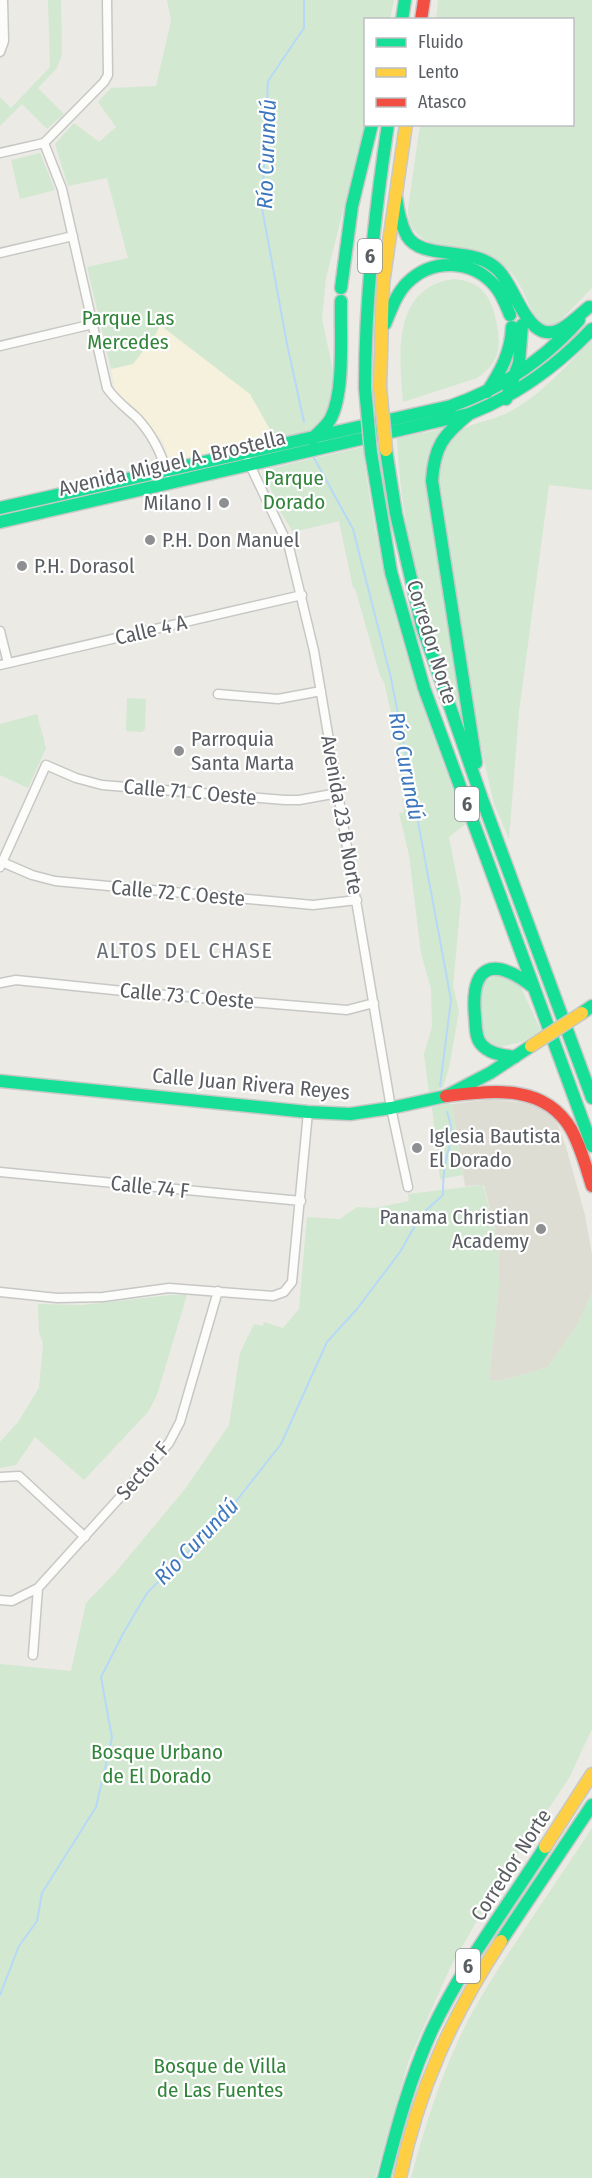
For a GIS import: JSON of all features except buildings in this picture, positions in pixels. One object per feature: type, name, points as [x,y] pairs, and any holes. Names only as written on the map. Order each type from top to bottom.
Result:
[{"type":"main road","points":[[402,18],[405,0]]},
{"type":"main road","points":[[421,18],[424,0]]},
{"type":"main road","points":[[312,439],[323,429],[330,418],[338,386],[343,250],[349,215],[371,126]]},
{"type":"main road","name":"Corredor Norte","points":[[388,126],[371,245],[364,334],[365,388],[371,453],[391,573],[424,688],[592,1146]]},
{"type":"main road","name":"Corredor Norte","points":[[406,126],[387,248],[381,335],[380,387],[386,450],[396,514],[422,626],[440,682],[592,1098]]},
{"type":"main road","points":[[396,196],[400,225],[415,244],[435,252],[476,257],[490,264],[508,282],[536,328],[545,332],[559,329],[591,305]]},
{"type":"main road","points":[[381,335],[394,302],[403,287],[422,272],[442,264],[465,266],[480,271],[502,294],[516,320],[508,358],[487,392]]},
{"type":"main road","points":[[506,399],[518,374],[522,350],[508,282]]},
{"type":"main road","points":[[352,435],[451,406],[487,392],[518,374],[555,346],[591,305]]},
{"type":"main road","points":[[352,435],[469,414],[506,399],[544,374],[592,329]]},
{"type":"main road","points":[[469,414],[445,433],[438,443],[434,456],[432,481],[482,799]]},
{"type":"main road","name":"Avenida Miguel A. Brostella","points":[[0,522],[249,466],[352,435]]},
{"type":"main road","name":"Avenida Miguel A. Brostella","points":[[0,508],[244,452],[312,439],[339,438]]},
{"type":"main road","points":[[515,1057],[493,1052],[481,1044],[476,1034],[474,990],[482,976],[489,970],[498,969],[514,973],[534,989]]},
{"type":"main road","name":"Calle Juan Rivera Reyes","points":[[0,1081],[308,1112],[351,1114],[446,1096],[515,1057],[587,1010]]},
{"type":"main road","points":[[582,1068],[592,1080]]},
{"type":"main road","points":[[446,1096],[507,1091],[538,1099],[553,1107],[570,1127],[579,1145],[592,1186]]},
{"type":"main road","name":"Corredor Norte","points":[[384,2178],[414,2072],[433,2028],[460,1979],[592,1774]]},
{"type":"main road","name":"Corredor Norte","points":[[400,2178],[415,2115],[445,2037],[473,1985],[592,1805]]},
{"type":"street","points":[[0,52],[4,40],[3,0]]},
{"type":"street","points":[[0,153],[44,143],[97,91],[108,75],[107,0]]},
{"type":"street","points":[[44,143],[62,189],[106,388],[152,435],[170,484]]},
{"type":"street","points":[[0,253],[73,236]]},
{"type":"street","points":[[0,346],[93,324]]},
{"type":"street","name":"Avenida 23 B Norte","points":[[244,452],[289,547],[302,594],[321,691],[391,1108],[408,1187]]},
{"type":"street","name":"Calle 4 A","points":[[4,664],[302,594]]},
{"type":"street","points":[[0,631],[4,664]]},
{"type":"street","points":[[218,694],[278,699],[321,691]]},
{"type":"street","name":"Calle 71 C Oeste","points":[[1,864],[46,765],[76,778],[102,785],[285,800],[299,800],[338,793]]},
{"type":"street","name":"Calle 72 C Oeste","points":[[1,864],[55,881],[313,905],[357,900]]},
{"type":"street","name":"Calle 73 C Oeste","points":[[0,983],[16,980],[347,1010],[374,1003]]},
{"type":"street","points":[[0,1292],[57,1298],[103,1297],[168,1288],[273,1296],[284,1292],[292,1282],[308,1112]]},
{"type":"street","name":"Calle 74 F","points":[[0,1172],[301,1202]]},
{"type":"street","name":"Sector F","points":[[0,1600],[12,1601],[38,1588],[169,1443],[180,1422],[218,1291]]},
{"type":"street","points":[[0,1477],[19,1476],[85,1537]]},
{"type":"street","points":[[33,1655],[38,1588]]},
{"type":"shaded area","points":[[160,324],[251,394],[272,433],[273,440],[170,462],[162,440],[120,398],[115,390],[111,369],[133,364],[155,336]]},
{"type":"shaded area","name":"Panama Christian Academy","points":[[493,1099],[533,1104],[554,1115],[566,1147],[585,1215],[592,1254],[592,1293],[578,1323],[548,1367],[500,1381],[489,1380],[499,1285],[498,1242],[484,1185],[465,1186],[452,1104]]},
{"type":"green space","points":[[48,0],[61,0],[62,54],[57,68],[38,88],[64,114],[47,129],[22,104],[0,126],[0,97],[11,108],[50,67]]},
{"type":"green space","name":"Parque Las Mercedes","points":[[167,0],[394,0],[390,18],[364,18],[364,126],[326,278],[322,319],[333,371],[329,410],[312,432],[273,440],[272,433],[250,394],[160,325],[155,336],[133,364],[111,369],[87,267],[128,258],[107,178],[68,186],[55,144],[74,123],[99,142],[116,127],[98,102],[111,88],[156,86],[171,21]]},
{"type":"green space","points":[[438,0],[592,0],[592,288],[556,325],[539,324],[520,285],[503,265],[490,258],[430,242],[419,235],[411,225],[408,209],[420,126],[574,126],[574,18],[436,18]]},
{"type":"green space","points":[[40,153],[55,190],[20,199],[11,160]]},
{"type":"green space","points":[[453,279],[472,283],[479,287],[489,299],[497,325],[499,341],[497,355],[490,367],[477,378],[403,402],[401,344],[409,309],[419,295],[433,285]]},
{"type":"green space","points":[[592,340],[592,490],[549,485],[519,712],[509,839],[494,804],[478,734],[440,500],[439,463],[443,449],[452,436],[464,428],[500,416],[526,402]]},
{"type":"green space","points":[[449,422],[428,455],[465,731],[439,664],[422,601],[405,520],[397,438],[434,431]]},
{"type":"green space","name":"Parque Dorado","points":[[363,447],[378,544],[389,592],[416,686],[466,824],[449,837],[461,899],[453,986],[459,1011],[449,1068],[443,1087],[429,1093],[424,1054],[432,1027],[431,989],[421,953],[409,855],[399,813],[404,812],[401,785],[407,782],[384,682],[380,676],[355,588],[353,588],[339,521],[293,532],[278,508],[264,470]]},
{"type":"green space","points":[[127,698],[146,699],[145,729],[142,732],[126,731]]},
{"type":"green space","points":[[37,714],[46,748],[28,788],[0,775],[0,724]]},
{"type":"green space","points":[[497,975],[519,983],[541,1031],[521,1042],[500,1047],[485,1040],[478,1000],[484,982]]},
{"type":"green space","points":[[452,1104],[463,1175],[440,1179],[432,1107]]},
{"type":"green space","points":[[483,1185],[498,1242],[499,1285],[489,1380],[501,1381],[548,1367],[578,1323],[592,1293],[592,1729],[569,1778],[496,1887],[450,1968],[409,2060],[375,2178],[0,2178],[0,1664],[71,1671],[86,1603],[115,1573],[185,1489],[229,1425],[240,1353],[254,1324],[263,1326],[264,1322],[283,1328],[299,1309],[307,1217],[340,1219],[357,1207],[375,1208],[409,1201],[408,1194]]},
{"type":"green space","points":[[187,1295],[157,1395],[148,1412],[84,1480],[35,1437],[16,1465],[0,1468],[0,1442],[18,1422],[39,1388],[43,1344],[39,1332],[38,1304],[82,1305]]},
{"type":"green space","points":[[592,1828],[592,2178],[411,2178],[438,2089],[466,2025],[504,1959]]},
{"type":"waterway","name":"Río Curundú","points":[[304,0],[304,28],[268,81],[262,208],[304,422]]},
{"type":"waterway","name":"Río Curundú","points":[[314,458],[353,529],[391,678],[451,1000],[440,1086]]},
{"type":"waterway","name":"Río Curundú","points":[[0,1995],[19,1946],[37,1921],[42,1893],[96,1807],[112,1738],[101,1677],[147,1593],[226,1514],[281,1444],[327,1342],[357,1309],[400,1252],[421,1215],[443,1195],[444,1169],[451,1140],[447,1112]]},
{"type":"traffic: fast","points":[[402,18],[405,0]]},
{"type":"traffic: fast","points":[[341,288],[352,206],[372,126]]},
{"type":"traffic: fast","points":[[365,388],[372,256],[388,126]]},
{"type":"traffic: fast","points":[[396,196],[403,226],[407,236],[415,244],[425,249],[463,255],[489,263],[499,271],[535,327],[548,332],[561,329],[589,307]]},
{"type":"traffic: fast","points":[[385,324],[397,297],[407,283],[428,269],[452,265],[464,267],[486,277],[500,292],[510,315]]},
{"type":"traffic: fast","points":[[312,439],[331,418],[338,392],[341,361],[341,301]]},
{"type":"traffic: fast","points":[[0,508],[451,406],[487,391],[521,372],[551,348],[579,320]]},
{"type":"traffic: fast","points":[[506,399],[519,363],[522,325]]},
{"type":"traffic: fast","points":[[487,392],[504,361],[510,345],[512,327]]},
{"type":"traffic: fast","points":[[0,522],[469,414],[520,389],[535,379],[564,356],[592,329]]},
{"type":"traffic: fast","points":[[365,388],[371,453]]},
{"type":"traffic: fast","points":[[469,414],[446,435],[435,459],[432,481],[476,763]]},
{"type":"traffic: fast","points":[[386,450],[396,514],[422,626],[482,799],[592,1098]]},
{"type":"traffic: fast","points":[[371,453],[391,572],[424,688],[592,1146]]},
{"type":"traffic: fast","points":[[515,1057],[492,1052],[479,1041],[474,999],[476,986],[487,970],[496,969],[519,977],[533,987]]},
{"type":"traffic: fast","points":[[582,1013],[592,1006]]},
{"type":"traffic: fast","points":[[0,1081],[308,1112],[350,1114],[446,1096],[490,1073],[531,1046]]},
{"type":"traffic: fast","points":[[501,1941],[592,1805]]},
{"type":"traffic: fast","points":[[384,2178],[399,2121],[432,2030],[471,1960],[545,1847]]},
{"type":"traffic: slow","points":[[380,387],[383,284],[406,126]]},
{"type":"traffic: slow","points":[[380,387],[386,450]]},
{"type":"traffic: slow","points":[[531,1046],[582,1013]]},
{"type":"traffic: slow","points":[[545,1847],[592,1774]]},
{"type":"traffic: slow","points":[[400,2178],[416,2114],[439,2055],[467,1997],[501,1941]]},
{"type":"traffic: jam","points":[[421,18],[424,0]]},
{"type":"traffic: jam","points":[[446,1096],[516,1093],[547,1104],[560,1114],[571,1129],[592,1186]]},
{"type":"place","name":"Milano I","points":[[224,503]]},
{"type":"place","name":"P.H. Don Manuel","points":[[150,540]]},
{"type":"place","name":"P.H. Dorasol","points":[[22,566]]},
{"type":"place","name":"Parroquia Santa Marta","points":[[179,751]]},
{"type":"place","name":"Iglesia Bautista El Dorado","points":[[417,1148]]},
{"type":"place","name":"Panama Christian Academy","points":[[541,1229]]},
{"type":"district","name":"ALTOS DEL CHASE","points":[[185,950]]},
{"type":"park label","name":"Bosque Urbano de El Dorado","points":[[157,1764]]},
{"type":"park label","name":"Bosque de Villa de Las Fuentes","points":[[220,2078]]}]
